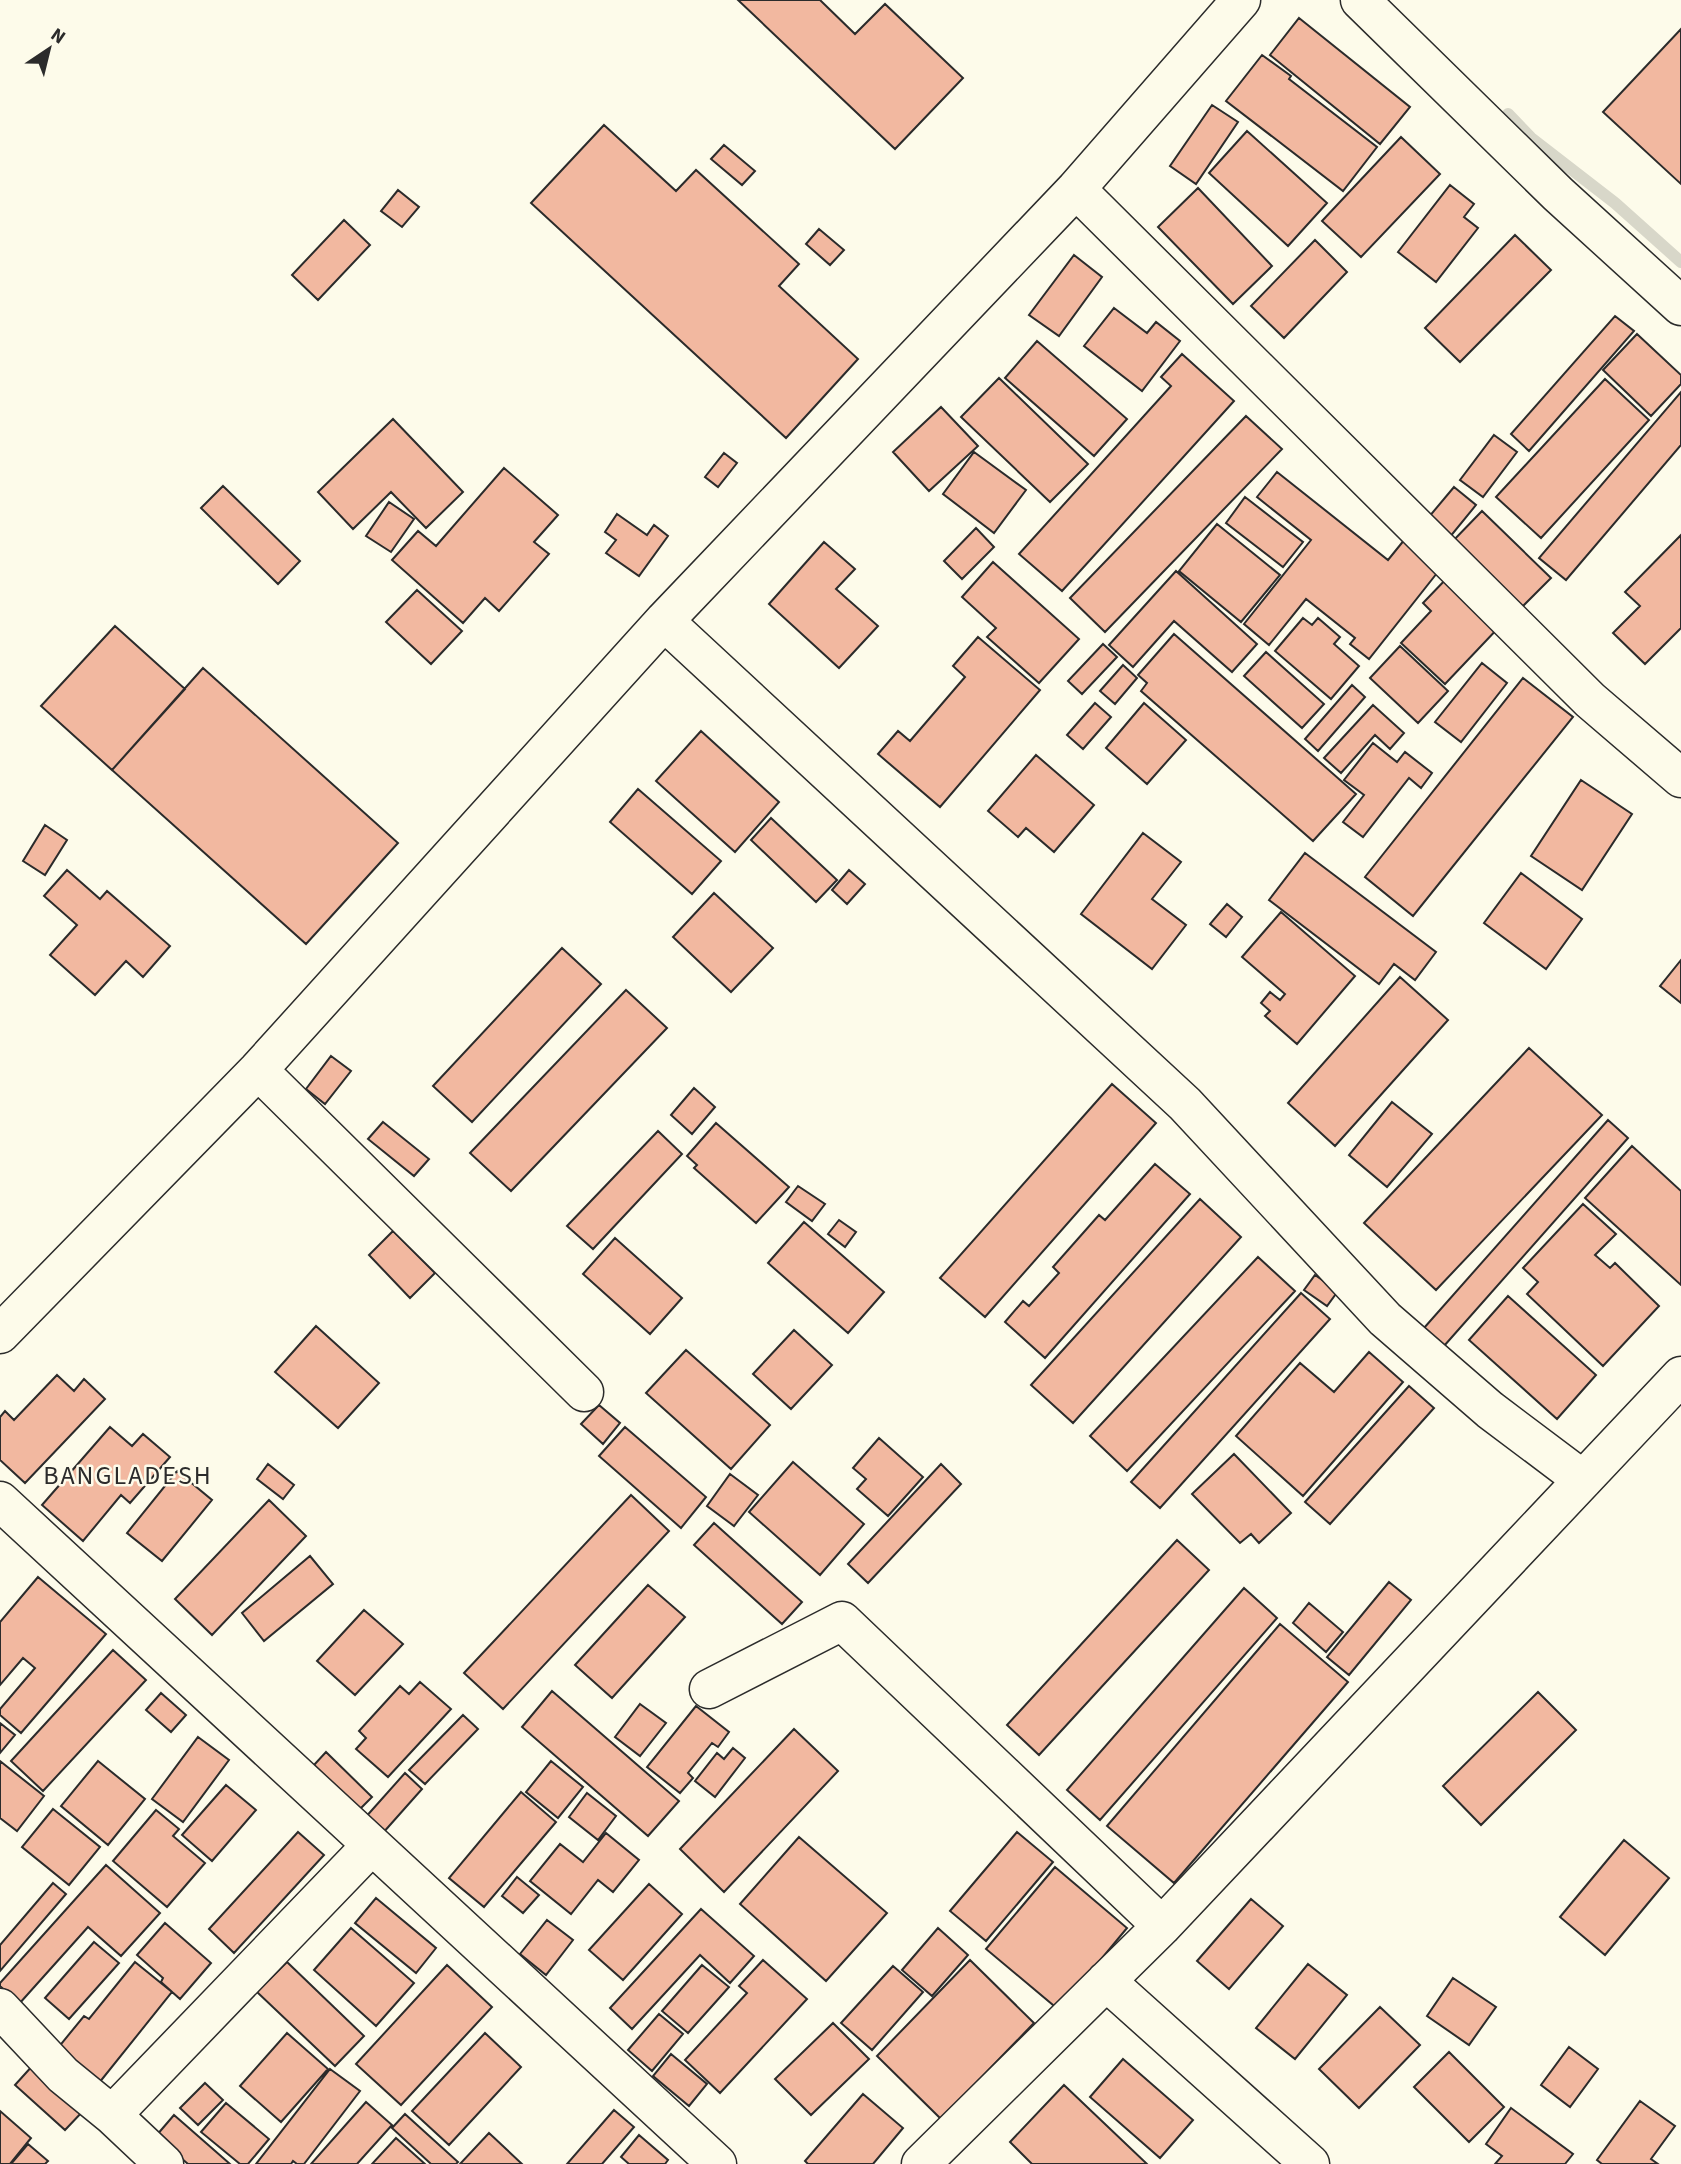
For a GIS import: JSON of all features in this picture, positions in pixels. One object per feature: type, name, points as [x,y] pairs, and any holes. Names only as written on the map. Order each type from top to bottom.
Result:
[{"type":"street","points":[[4,1317],[258,1070],[664,621],[1076,188],[1241,0]]},
{"type":"street","points":[[1360,0],[1558,194],[1681,306]]},
{"type":"street","points":[[1076,188],[1590,700],[1681,778]]},
{"type":"street","points":[[664,621],[1185,1104],[1385,1319],[1490,1410],[1583,1480]]},
{"type":"street","points":[[258,1070],[584,1392]]},
{"type":"street","points":[[921,2164],[1162,1926],[1681,1376]]},
{"type":"street","points":[[0,1502],[717,2164]]},
{"type":"street","points":[[709,1689],[842,1621],[1162,1926]]},
{"type":"street","points":[[112,2115],[371,1846]]},
{"type":"street","points":[[1106,1981],[1310,2164]]},
{"type":"street","points":[[0,2008],[63,2075],[112,2115],[164,2164]]},
{"type":"building","points":[[738,0],[820,0],[855,34],[885,4],[963,78],[895,149]]},
{"type":"building","points":[[1299,18],[1410,107],[1380,144],[1270,55]]},
{"type":"building","points":[[1681,29],[1681,184],[1603,112]]},
{"type":"building","points":[[1262,55],[1377,147],[1343,191],[1226,101]]},
{"type":"building","points":[[1212,105],[1238,122],[1196,184],[1170,166]]},
{"type":"building","points":[[604,125],[676,191],[696,170],[799,264],[779,286],[858,359],[786,438],[531,203]]},
{"type":"building","points":[[1247,131],[1327,203],[1288,246],[1209,173]]},
{"type":"building","points":[[1401,137],[1440,174],[1361,257],[1322,221]]},
{"type":"building","points":[[724,145],[755,171],[742,185],[711,159]]},
{"type":"building","points":[[1450,185],[1474,204],[1464,217],[1478,228],[1436,282],[1398,252]]},
{"type":"building","points":[[1198,188],[1272,266],[1233,304],[1158,227]]},
{"type":"building","points":[[398,190],[419,207],[402,227],[381,211]]},
{"type":"building","points":[[344,220],[370,245],[318,300],[292,275]]},
{"type":"building","points":[[819,229],[844,250],[830,265],[806,244]]},
{"type":"building","points":[[1515,235],[1551,270],[1460,362],[1425,328]]},
{"type":"building","points":[[1315,240],[1347,272],[1284,338],[1251,306]]},
{"type":"building","points":[[1074,255],[1102,277],[1059,336],[1029,315]]},
{"type":"building","points":[[1114,308],[1147,333],[1156,322],[1180,341],[1142,391],[1084,346]]},
{"type":"building","points":[[1615,316],[1634,331],[1529,451],[1511,434]]},
{"type":"building","points":[[1637,334],[1681,375],[1681,384],[1651,416],[1603,370]]},
{"type":"building","points":[[1037,341],[1127,419],[1094,456],[1005,378]]},
{"type":"building","points":[[1182,354],[1234,401],[1062,591],[1019,554],[1171,386],[1161,377]]},
{"type":"building","points":[[999,378],[1088,464],[1050,502],[961,417]]},
{"type":"building","points":[[1605,379],[1649,420],[1541,538],[1496,497]]},
{"type":"building","points":[[1681,392],[1681,445],[1566,580],[1539,558]]},
{"type":"building","points":[[941,407],[978,446],[929,491],[893,452]]},
{"type":"building","points":[[1246,416],[1282,449],[1105,632],[1070,598]]},
{"type":"building","points":[[393,419],[463,492],[426,528],[391,492],[353,529],[318,492]]},
{"type":"building","points":[[1494,435],[1517,452],[1483,497],[1460,480]]},
{"type":"building","points":[[974,452],[1026,490],[994,533],[943,494]]},
{"type":"building","points":[[724,453],[737,463],[718,487],[705,477]]},
{"type":"building","points":[[504,468],[558,515],[534,542],[549,554],[499,611],[485,598],[463,623],[392,560],[418,531],[436,546]]},
{"type":"building","points":[[1277,472],[1388,560],[1405,539],[1441,568],[1369,659],[1350,644],[1355,638],[1306,599],[1269,645],[1244,624],[1311,540],[1257,497]]},
{"type":"building","points":[[223,486],[300,561],[278,584],[201,508]]},
{"type":"building","points":[[1454,487],[1476,505],[1445,543],[1423,524]]},
{"type":"building","points":[[1245,497],[1303,542],[1283,567],[1226,523]]},
{"type":"building","points":[[389,502],[414,519],[391,552],[366,536]]},
{"type":"building","points":[[1482,511],[1551,578],[1517,612],[1449,545]]},
{"type":"building","points":[[617,514],[647,535],[654,525],[668,536],[639,576],[606,553],[616,540],[605,532]]},
{"type":"building","points":[[1217,524],[1280,575],[1241,622],[1179,571]]},
{"type":"building","points":[[976,528],[994,547],[962,579],[944,561]]},
{"type":"building","points":[[1681,535],[1681,628],[1645,664],[1613,633],[1640,606],[1625,592]]},
{"type":"building","points":[[824,542],[855,569],[836,589],[878,626],[839,668],[769,604]]},
{"type":"building","points":[[993,562],[1079,639],[1039,683],[987,637],[996,628],[962,597]]},
{"type":"building","points":[[1176,571],[1257,644],[1232,672],[1174,621],[1133,667],[1109,645]]},
{"type":"building","points":[[1449,576],[1501,625],[1445,684],[1401,643],[1431,611],[1423,603]]},
{"type":"building","points":[[417,590],[462,631],[431,664],[386,622]]},
{"type":"building","points":[[1303,618],[1312,625],[1318,618],[1340,637],[1334,644],[1359,666],[1331,699],[1275,651]]},
{"type":"building","points":[[115,626],[185,689],[112,770],[41,706]]},
{"type":"building","points":[[1174,634],[1356,794],[1313,841],[1141,691],[1147,683],[1138,675]]},
{"type":"building","points":[[978,637],[1040,690],[940,807],[878,754],[898,731],[910,741],[965,677],[953,666]]},
{"type":"building","points":[[1103,644],[1117,657],[1082,694],[1068,681]]},
{"type":"building","points":[[1400,646],[1448,691],[1418,723],[1370,678]]},
{"type":"building","points":[[1266,652],[1324,704],[1302,728],[1244,676]]},
{"type":"building","points":[[1482,663],[1507,683],[1461,742],[1435,722]]},
{"type":"building","points":[[1123,665],[1137,678],[1115,704],[1100,691]]},
{"type":"building","points":[[203,668],[398,843],[306,944],[112,770]]},
{"type":"building","points":[[1523,678],[1573,717],[1413,916],[1365,877]]},
{"type":"building","points":[[1352,685],[1365,697],[1318,751],[1305,739]]},
{"type":"building","points":[[1095,703],[1111,717],[1083,749],[1067,735]]},
{"type":"building","points":[[1144,703],[1186,740],[1147,784],[1106,748]]},
{"type":"building","points":[[1373,705],[1404,733],[1390,749],[1375,735],[1341,773],[1324,758]]},
{"type":"building","points":[[701,731],[779,802],[735,852],[656,781]]},
{"type":"building","points":[[1373,743],[1397,762],[1405,752],[1432,773],[1421,788],[1409,778],[1363,837],[1343,822],[1364,795],[1344,780]]},
{"type":"building","points":[[1036,755],[1094,805],[1054,852],[1026,828],[1018,837],[988,811]]},
{"type":"building","points":[[1581,780],[1632,814],[1582,890],[1531,856]]},
{"type":"building","points":[[638,789],[721,861],[692,894],[610,822]]},
{"type":"building","points":[[771,818],[837,880],[816,902],[751,840]]},
{"type":"building","points":[[45,825],[67,840],[45,875],[23,861]]},
{"type":"building","points":[[1143,833],[1181,862],[1152,899],[1186,925],[1152,969],[1081,914]]},
{"type":"building","points":[[1305,853],[1436,952],[1415,980],[1394,964],[1379,984],[1269,900]]},
{"type":"building","points":[[67,870],[100,899],[107,891],[170,946],[143,977],[126,961],[95,995],[50,955],[77,925],[44,896]]},
{"type":"building","points":[[849,870],[865,884],[847,904],[832,890]]},
{"type":"building","points":[[1521,873],[1582,919],[1546,969],[1484,923]]},
{"type":"building","points":[[714,893],[773,948],[731,992],[673,937]]},
{"type":"building","points":[[1227,904],[1242,917],[1226,937],[1210,924]]},
{"type":"building","points":[[1281,912],[1355,976],[1297,1044],[1265,1016],[1270,1011],[1261,1003],[1270,992],[1280,1000],[1285,994],[1242,957]]},
{"type":"building","points":[[562,948],[601,984],[472,1122],[433,1086]]},
{"type":"building","points":[[1681,960],[1681,1003],[1660,986]]},
{"type":"building","points":[[1400,977],[1448,1020],[1335,1146],[1288,1103]]},
{"type":"building","points":[[626,990],[667,1028],[511,1191],[470,1153]]},
{"type":"building","points":[[1529,1048],[1602,1115],[1436,1290],[1364,1223]]},
{"type":"building","points":[[331,1056],[351,1071],[325,1104],[306,1089]]},
{"type":"building","points":[[1112,1084],[1156,1123],[985,1317],[940,1278]]},
{"type":"building","points":[[694,1088],[715,1107],[692,1134],[671,1115]]},
{"type":"building","points":[[1392,1102],[1432,1134],[1387,1187],[1349,1155]]},
{"type":"building","points":[[1608,1120],[1628,1138],[1444,1346],[1424,1328]]},
{"type":"building","points":[[383,1122],[429,1159],[414,1176],[368,1139]]},
{"type":"building","points":[[716,1123],[789,1187],[756,1223],[694,1168],[697,1165],[687,1156]]},
{"type":"building","points":[[658,1131],[682,1154],[593,1249],[567,1226]]},
{"type":"building","points":[[1632,1146],[1681,1191],[1681,1285],[1585,1198]]},
{"type":"building","points":[[1155,1164],[1190,1194],[1045,1358],[1005,1322],[1023,1301],[1029,1306],[1059,1273],[1053,1267],[1099,1215],[1105,1220]]},
{"type":"building","points":[[798,1186],[825,1204],[812,1221],[786,1202]]},
{"type":"building","points":[[1200,1199],[1241,1237],[1073,1423],[1031,1385]]},
{"type":"building","points":[[1583,1204],[1616,1234],[1595,1255],[1610,1268],[1615,1263],[1659,1306],[1603,1366],[1527,1294],[1538,1282],[1523,1268]]},
{"type":"building","points":[[839,1220],[856,1232],[845,1247],[828,1234]]},
{"type":"building","points":[[804,1222],[884,1292],[848,1333],[768,1263]]},
{"type":"building","points":[[393,1231],[435,1273],[410,1298],[369,1255]]},
{"type":"building","points":[[615,1238],[682,1298],[650,1334],[583,1274]]},
{"type":"building","points":[[1258,1257],[1295,1291],[1127,1471],[1090,1436]]},
{"type":"building","points":[[1315,1275],[1338,1291],[1327,1306],[1304,1290]]},
{"type":"building","points":[[1301,1293],[1330,1319],[1160,1508],[1131,1482]]},
{"type":"building","points":[[1508,1296],[1596,1375],[1557,1419],[1469,1340]]},
{"type":"building","points":[[316,1326],[379,1383],[338,1428],[275,1372]]},
{"type":"building","points":[[794,1330],[832,1365],[791,1409],[753,1374]]},
{"type":"building","points":[[686,1350],[770,1425],[731,1469],[646,1393]]},
{"type":"building","points":[[1369,1352],[1403,1382],[1303,1496],[1236,1436],[1300,1363],[1334,1392]]},
{"type":"building","points":[[57,1375],[74,1391],[84,1379],[105,1399],[25,1483],[0,1460],[0,1417],[5,1411],[14,1420]]},
{"type":"building","points":[[1409,1386],[1434,1408],[1330,1524],[1305,1502]]},
{"type":"building","points":[[599,1405],[620,1423],[603,1444],[581,1424]]},
{"type":"building","points":[[110,1427],[132,1446],[143,1434],[170,1457],[130,1503],[121,1495],[83,1541],[42,1505]]},
{"type":"building","points":[[625,1427],[706,1497],[681,1528],[599,1456]]},
{"type":"building","points":[[879,1438],[923,1477],[888,1516],[857,1489],[866,1479],[853,1468]]},
{"type":"building","points":[[1234,1454],[1291,1513],[1259,1543],[1251,1534],[1240,1543],[1192,1494]]},
{"type":"building","points":[[793,1462],[864,1524],[820,1575],[749,1512]]},
{"type":"building","points":[[268,1464],[294,1485],[283,1499],[257,1479]]},
{"type":"building","points":[[941,1464],[961,1484],[868,1583],[848,1564]]},
{"type":"building","points":[[177,1471],[212,1500],[162,1561],[127,1533]]},
{"type":"building","points":[[730,1474],[758,1495],[734,1526],[707,1506]]},
{"type":"building","points":[[631,1495],[669,1531],[503,1709],[464,1673]]},
{"type":"building","points":[[269,1500],[306,1536],[212,1635],[175,1599]]},
{"type":"building","points":[[714,1523],[802,1602],[782,1624],[694,1545]]},
{"type":"building","points":[[1177,1540],[1209,1570],[1039,1755],[1007,1725]]},
{"type":"building","points":[[310,1556],[333,1584],[264,1641],[242,1613]]},
{"type":"building","points":[[38,1577],[106,1634],[21,1733],[0,1715],[0,1709],[35,1668],[23,1658],[0,1685],[0,1622]]},
{"type":"building","points":[[1389,1582],[1411,1600],[1349,1675],[1327,1657]]},
{"type":"building","points":[[648,1585],[685,1617],[612,1698],[575,1665]]},
{"type":"building","points":[[1244,1588],[1277,1618],[1100,1820],[1067,1790]]},
{"type":"building","points":[[1309,1603],[1343,1632],[1326,1652],[1293,1623]]},
{"type":"building","points":[[364,1610],[403,1644],[355,1695],[317,1661]]},
{"type":"building","points":[[1280,1624],[1348,1682],[1174,1883],[1107,1826]]},
{"type":"building","points":[[113,1650],[146,1680],[43,1791],[11,1761]]},
{"type":"building","points":[[420,1682],[451,1709],[388,1777],[356,1749],[366,1738],[359,1731],[400,1686],[409,1694]]},
{"type":"building","points":[[552,1691],[679,1801],[648,1836],[522,1727]]},
{"type":"building","points":[[1538,1692],[1576,1730],[1481,1825],[1443,1786]]},
{"type":"building","points":[[161,1693],[186,1715],[171,1732],[146,1710]]},
{"type":"building","points":[[640,1704],[666,1723],[640,1756],[615,1737]]},
{"type":"building","points":[[696,1706],[729,1732],[718,1747],[712,1743],[688,1773],[693,1778],[680,1793],[647,1767]]},
{"type":"building","points":[[463,1715],[478,1729],[425,1784],[409,1770]]},
{"type":"building","points":[[0,1723],[15,1735],[0,1753]]},
{"type":"building","points":[[794,1729],[838,1771],[724,1892],[680,1849]]},
{"type":"building","points":[[198,1737],[229,1760],[183,1822],[152,1799]]},
{"type":"building","points":[[733,1748],[745,1758],[715,1797],[695,1781],[717,1753],[724,1759]]},
{"type":"building","points":[[326,1752],[372,1797],[359,1810],[314,1765]]},
{"type":"building","points":[[0,1761],[44,1796],[17,1831],[0,1818]]},
{"type":"building","points":[[98,1761],[145,1799],[108,1845],[61,1806]]},
{"type":"building","points":[[551,1761],[583,1787],[558,1818],[526,1792]]},
{"type":"building","points":[[405,1773],[422,1789],[382,1834],[364,1819]]},
{"type":"building","points":[[226,1785],[256,1810],[212,1861],[182,1835]]},
{"type":"building","points":[[521,1792],[556,1822],[484,1907],[449,1878]]},
{"type":"building","points":[[587,1793],[616,1816],[598,1840],[569,1817]]},
{"type":"building","points":[[53,1809],[100,1847],[69,1885],[22,1847]]},
{"type":"building","points":[[156,1810],[179,1829],[173,1836],[205,1863],[167,1907],[113,1861]]},
{"type":"building","points":[[298,1832],[324,1855],[234,1953],[209,1929]]},
{"type":"building","points":[[1017,1832],[1053,1862],[986,1941],[950,1911]]},
{"type":"building","points":[[606,1833],[639,1860],[613,1892],[598,1880],[571,1914],[530,1881],[560,1844],[583,1862]]},
{"type":"building","points":[[799,1837],[887,1913],[826,1981],[740,1904]]},
{"type":"building","points":[[1624,1840],[1669,1878],[1605,1955],[1560,1917]]},
{"type":"building","points":[[106,1865],[160,1913],[121,1956],[88,1927],[19,2004],[0,1983]]},
{"type":"building","points":[[1055,1867],[1127,1928],[1059,2010],[986,1949]]},
{"type":"building","points":[[517,1877],[539,1895],[523,1913],[502,1896]]},
{"type":"building","points":[[53,1883],[66,1894],[0,1971],[0,1945]]},
{"type":"building","points":[[649,1884],[682,1914],[623,1980],[589,1950]]},
{"type":"building","points":[[376,1898],[436,1948],[416,1973],[355,1923]]},
{"type":"building","points":[[1251,1899],[1283,1926],[1229,1989],[1197,1961]]},
{"type":"building","points":[[701,1909],[754,1956],[730,1983],[700,1955],[632,2029],[610,2008]]},
{"type":"building","points":[[547,1920],[573,1940],[546,1975],[520,1954]]},
{"type":"building","points":[[165,1923],[211,1963],[180,1999],[161,1982],[163,1978],[137,1955]]},
{"type":"building","points":[[351,1928],[414,1983],[376,2026],[314,1970]]},
{"type":"building","points":[[938,1928],[968,1955],[932,1996],[902,1970]]},
{"type":"building","points":[[94,1942],[119,1963],[69,2019],[45,1998]]},
{"type":"building","points":[[763,1960],[807,1999],[720,2093],[685,2060],[747,1993],[739,1986]]},
{"type":"building","points":[[970,1960],[1034,2023],[941,2119],[877,2056]]},
{"type":"building","points":[[135,1962],[172,1992],[99,2083],[57,2049],[84,2016],[89,2019]]},
{"type":"building","points":[[287,1962],[364,2036],[335,2066],[257,1992]]},
{"type":"building","points":[[1308,1964],[1347,1995],[1295,2059],[1256,2028]]},
{"type":"building","points":[[447,1965],[492,2007],[401,2105],[356,2064]]},
{"type":"building","points":[[702,1965],[729,1987],[688,2033],[662,2011]]},
{"type":"building","points":[[893,1966],[923,1992],[872,2050],[841,2023]]},
{"type":"building","points":[[1453,1978],[1496,2007],[1469,2045],[1427,2016]]},
{"type":"building","points":[[1380,2007],[1420,2045],[1359,2108],[1319,2069]]},
{"type":"building","points":[[659,2014],[683,2034],[652,2071],[628,2050]]},
{"type":"building","points":[[833,2023],[869,2059],[811,2115],[775,2079]]},
{"type":"building","points":[[287,2033],[328,2069],[281,2122],[240,2086]]},
{"type":"building","points":[[485,2033],[521,2067],[449,2145],[412,2111]]},
{"type":"building","points":[[1569,2047],[1598,2069],[1570,2107],[1541,2085]]},
{"type":"building","points":[[1449,2052],[1504,2107],[1469,2142],[1414,2087]]},
{"type":"building","points":[[671,2054],[707,2084],[689,2106],[653,2076]]},
{"type":"building","points":[[1123,2059],[1193,2120],[1160,2158],[1090,2097]]},
{"type":"building","points":[[34,2064],[84,2110],[65,2130],[15,2085]]},
{"type":"building","points":[[330,2069],[360,2091],[304,2164],[293,2161],[291,2164],[256,2164]]},
{"type":"building","points":[[205,2083],[223,2100],[198,2125],[180,2108]]},
{"type":"building","points":[[1064,2085],[1147,2164],[1032,2164],[1010,2142]]},
{"type":"building","points":[[863,2094],[903,2128],[873,2164],[808,2164],[805,2161]]},
{"type":"building","points":[[1640,2101],[1675,2126],[1651,2159],[1658,2164],[1602,2164],[1597,2160]]},
{"type":"building","points":[[366,2102],[392,2125],[357,2164],[311,2164]]},
{"type":"building","points":[[226,2103],[269,2139],[248,2164],[240,2164],[201,2132]]},
{"type":"building","points":[[1511,2108],[1573,2154],[1565,2164],[1495,2164],[1502,2156],[1486,2144]]},
{"type":"building","points":[[614,2110],[634,2127],[602,2164],[567,2164]]},
{"type":"building","points":[[0,2111],[31,2138],[10,2164],[0,2164]]},
{"type":"building","points":[[405,2114],[458,2162],[431,2164],[392,2128]]},
{"type":"building","points":[[174,2115],[230,2164],[188,2164],[156,2136]]},
{"type":"building","points":[[489,2133],[522,2164],[460,2164]]},
{"type":"building","points":[[639,2135],[668,2160],[665,2164],[629,2164],[621,2157]]},
{"type":"building","points":[[396,2138],[425,2164],[372,2164]]},
{"type":"building","points":[[28,2144],[48,2161],[45,2164],[11,2164]]},
{"type":"waterway","points":[[1508,114],[1531,138],[1615,203],[1681,262]]},
{"type":"district","name":"BANGLADESH","points":[[128,1475]]}]
